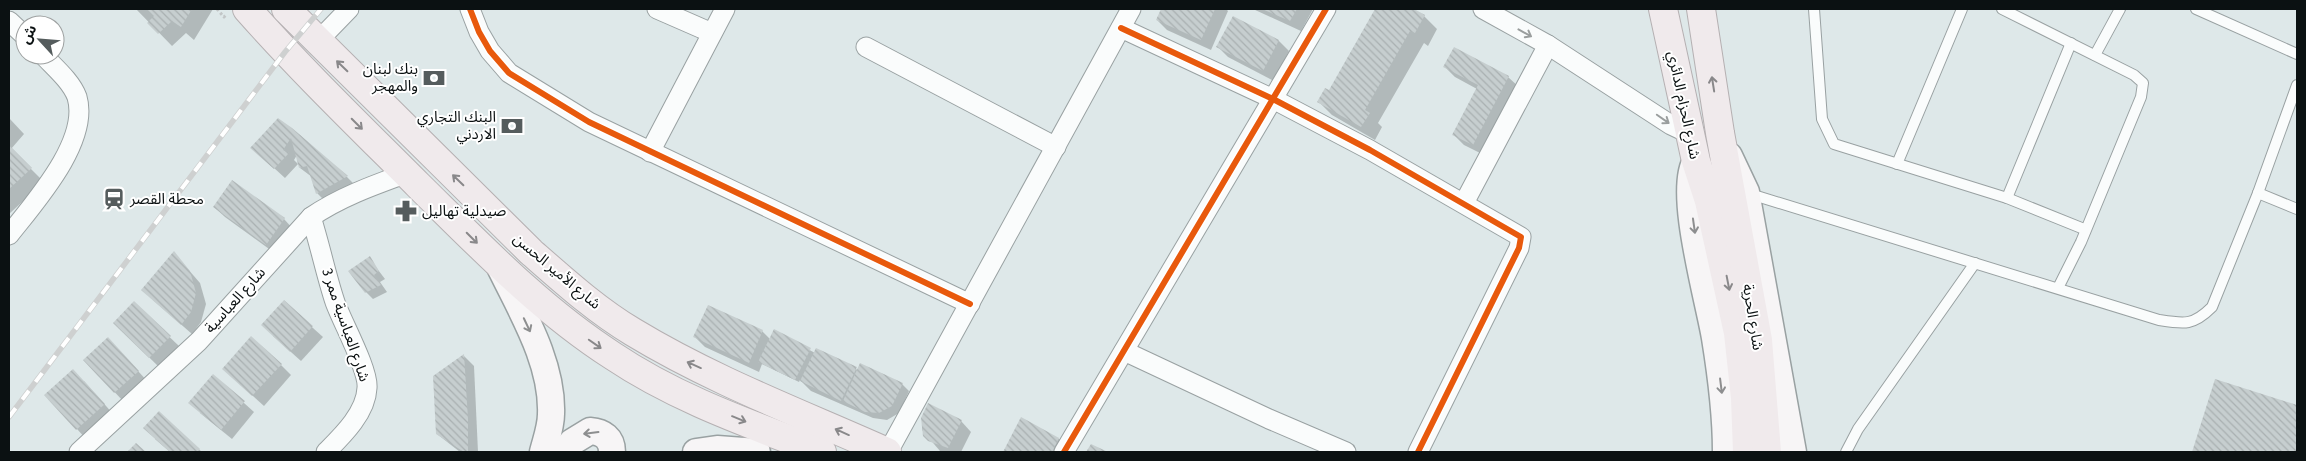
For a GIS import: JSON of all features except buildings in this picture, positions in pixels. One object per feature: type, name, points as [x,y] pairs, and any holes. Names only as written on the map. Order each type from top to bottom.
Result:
[{"type":"highway","name":"شارع الحزام الدائري","points":[[1664,9],[1696,161],[1709,201]]},
{"type":"highway","name":"شارع الحزام الدائري","points":[[1701,9],[1720,133],[1738,188]]},
{"type":"highway","points":[[236,13],[283,49],[499,265],[563,322],[622,362],[681,396],[822,452]]},
{"type":"highway","points":[[283,49],[301,26]]},
{"type":"highway","name":"شارع الأمير الحسن","points":[[301,26],[531,252],[570,286],[631,331],[686,362],[888,452]]},
{"type":"highway","name":"شارع الحرية","points":[[1738,188],[1758,340],[1767,452]]},
{"type":"highway","name":"شارع الحرية","points":[[1709,201],[1738,334],[1745,398],[1747,452]]},
{"type":"main road","points":[[1696,161],[1690,170],[1690,194],[1700,265],[1715,337],[1726,452]]},
{"type":"main road","points":[[1738,188],[1773,336],[1786,421],[1793,452]]},
{"type":"main road","points":[[499,265],[538,348],[550,386],[551,416],[543,452]]},
{"type":"main road","points":[[1786,421],[1788,452]]},
{"type":"main road","points":[[564,452],[572,442],[590,431],[604,435],[610,440],[612,452]]},
{"type":"main road","points":[[696,452],[718,449],[757,452]]},
{"type":"street","points":[[301,26],[349,9]]},
{"type":"street","points":[[470,9],[479,32],[490,51],[509,73],[589,122],[970,304]]},
{"type":"street","points":[[657,9],[712,33]]},
{"type":"street","points":[[650,152],[725,9]]},
{"type":"street","points":[[888,452],[1131,9]]},
{"type":"street","points":[[1064,452],[1326,9]]},
{"type":"street","points":[[1483,9],[1548,45],[1671,125],[1690,134]]},
{"type":"street","points":[[1121,28],[1273,99],[1515,232],[1522,241],[1418,452]]},
{"type":"street","points":[[1464,203],[1548,45]]},
{"type":"street","points":[[866,47],[1056,147]]},
{"type":"street","points":[[9,235],[66,155],[78,122],[80,113],[76,96],[68,82],[52,65]]},
{"type":"street","name":"شارع العباسية","points":[[79,452],[199,340],[310,217],[369,187],[407,173]]},
{"type":"street","name":"شارع العباسية ممر 3","points":[[310,217],[335,302],[368,388],[362,407],[352,423],[326,452]]},
{"type":"street","points":[[1124,351],[1276,423],[1346,452]]},
{"type":"lane","points":[[1814,9],[1822,119],[1834,144],[2007,198],[2084,229]]},
{"type":"lane","points":[[1897,164],[1962,9]]},
{"type":"lane","points":[[2002,9],[2134,75],[2144,83],[2141,97],[2080,242],[2058,288]]},
{"type":"lane","points":[[2095,55],[2120,9]]},
{"type":"lane","points":[[2196,9],[2297,54]]},
{"type":"lane","points":[[2007,198],[2071,43]]},
{"type":"lane","points":[[1738,188],[2159,320],[2180,324],[2200,319],[2212,307],[2258,193],[2297,85]]},
{"type":"lane","points":[[2258,193],[2297,209]]},
{"type":"lane","points":[[1846,452],[1858,429],[1975,263]]},
{"type":"path","points":[[217,9],[236,13]]},
{"type":"railway","points":[[9,417],[285,52],[321,9]]},
{"type":"cycle path","points":[[470,9],[479,32],[490,51],[509,73],[589,122],[970,304]]},
{"type":"cycle path","points":[[1064,452],[1326,9]]},
{"type":"cycle path","points":[[1121,28],[1273,99],[1370,150],[1521,237],[1519,248],[1418,452]]},
{"type":"place","name":"بنك لبنان والمهجر","points":[[434,78]]},
{"type":"place","name":"البنك التجاري الاردني","points":[[512,126]]},
{"type":"place","name":"محطة القصر","points":[[114,199]]},
{"type":"place","name":"صيدلية تهاليل","points":[[406,211]]}]
